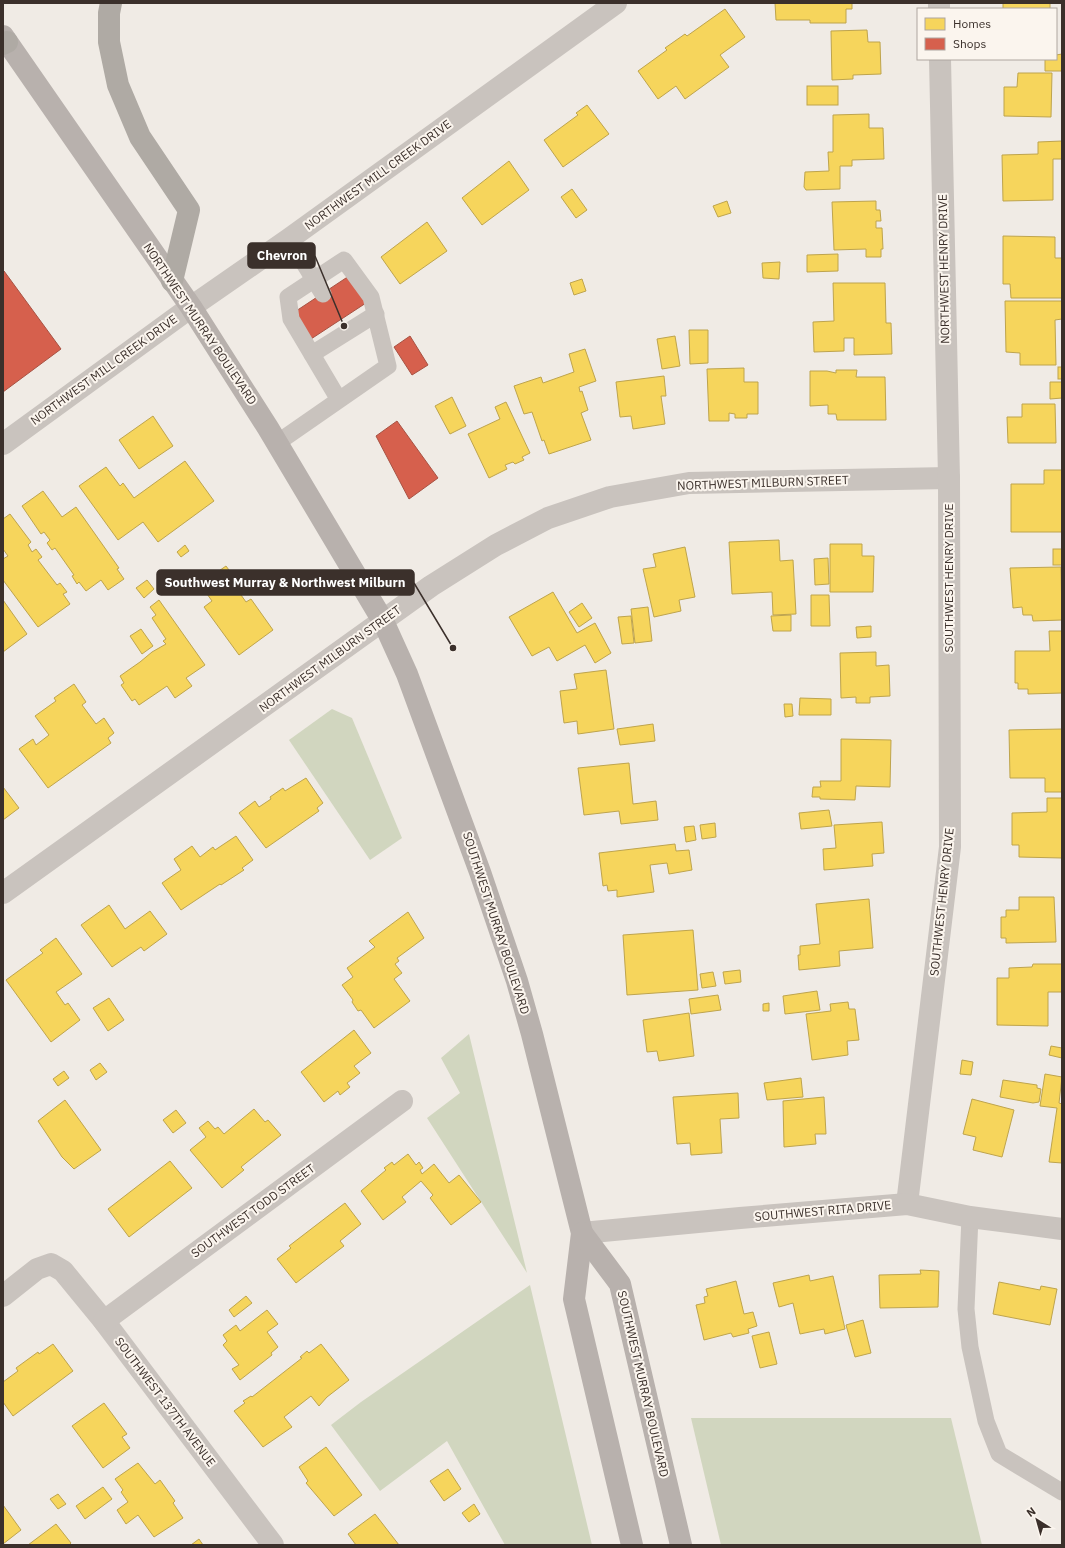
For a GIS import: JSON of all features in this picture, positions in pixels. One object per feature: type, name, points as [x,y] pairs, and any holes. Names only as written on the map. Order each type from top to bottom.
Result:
[{"type":"highway","points":[[111,3],[109,13],[109,42],[118,86],[140,137],[190,210],[172,281]]},
{"type":"main road","name":"NORTHWEST MURRAY BOULEVARD","points":[[4,40],[191,307],[277,442],[383,621]]},
{"type":"main road","name":"SOUTHWEST MURRAY BOULEVARD","points":[[383,621],[407,674],[480,872],[517,980],[582,1233],[574,1299],[632,1545]]},
{"type":"main road","name":"SOUTHWEST MURRAY BOULEVARD","points":[[582,1233],[620,1284],[681,1545]]},
{"type":"street","name":"NORTHWEST MILL CREEK DRIVE","points":[[3,444],[191,307],[289,239],[616,3]]},
{"type":"street","name":"NORTHWEST HENRY DRIVE","points":[[940,60],[948,478]]},
{"type":"street","name":"NORTHWEST MILBURN STREET","points":[[3,893],[431,586],[496,545],[548,518],[610,497],[689,483],[948,478]]},
{"type":"street","name":"SOUTHWEST HENRY DRIVE","points":[[907,1204],[950,847],[948,478]]},
{"type":"street","name":"SOUTHWEST TODD STREET","points":[[104,1321],[402,1101]]},
{"type":"street","name":"SOUTHWEST RITA DRIVE","points":[[582,1233],[907,1204],[970,1217],[1062,1229]]},
{"type":"street","name":"SOUTHWEST 137TH AVENUE","points":[[3,1296],[37,1269],[51,1264],[63,1271],[104,1321],[273,1545]]},
{"type":"lane","points":[[289,239],[319,286]]},
{"type":"lane","points":[[277,442],[339,400],[388,366],[371,297],[344,260],[319,286],[288,297],[291,319],[339,400]]},
{"type":"lane","points":[[312,354],[342,326],[376,314]]},
{"type":"lane","points":[[970,1217],[966,1309],[970,1347],[986,1421],[999,1454],[1062,1492]]},
{"type":"green space","points":[[332,709],[352,718],[402,838],[370,860],[289,740]]},
{"type":"green space","points":[[469,1034],[527,1273],[427,1118],[460,1093],[441,1058]]},
{"type":"green space","points":[[530,1285],[592,1545],[505,1545],[447,1441],[380,1491],[331,1425],[361,1402]]},
{"type":"green space","points":[[691,1418],[951,1418],[982,1545],[721,1545]]},
{"type":"building: Homes","points":[[775,3],[852,3],[852,9],[846,9],[846,23],[810,23],[810,20],[776,20]]},
{"type":"building: Homes","points":[[1003,3],[1050,3],[1050,8],[1003,8]]},
{"type":"building: Homes","points":[[725,9],[745,37],[720,55],[729,67],[685,99],[676,86],[658,99],[638,71],[667,50],[665,48],[685,34],[687,36]]},
{"type":"building: Homes","points":[[867,30],[868,42],[880,42],[881,74],[853,75],[853,79],[832,80],[831,31]]},
{"type":"building: Homes","points":[[1062,54],[1062,71],[1045,71],[1045,60],[1057,60],[1057,55]]},
{"type":"building: Homes","points":[[1018,73],[1052,73],[1051,117],[1004,116],[1004,87],[1017,87]]},
{"type":"building: Homes","points":[[807,86],[838,86],[838,105],[807,105]]},
{"type":"building: Homes","points":[[587,105],[609,134],[563,167],[544,140],[578,115],[576,113]]},
{"type":"building: Homes","points":[[869,114],[869,128],[883,128],[884,159],[852,160],[852,166],[840,166],[840,189],[806,190],[804,187],[805,172],[829,171],[828,152],[833,152],[833,115]]},
{"type":"building: Homes","points":[[1062,141],[1062,159],[1053,159],[1053,200],[1003,201],[1002,155],[1038,154],[1038,142]]},
{"type":"building: Homes","points":[[509,161],[529,190],[482,225],[462,198]]},
{"type":"building: Homes","points":[[572,189],[587,210],[576,218],[561,197]]},
{"type":"building: Homes","points":[[727,201],[731,213],[718,217],[713,206]]},
{"type":"building: Homes","points":[[876,201],[876,210],[880,210],[881,221],[876,221],[876,228],[882,228],[883,249],[881,249],[881,257],[866,257],[866,249],[834,250],[832,202]]},
{"type":"building: Homes","points":[[427,222],[447,251],[400,284],[381,257]]},
{"type":"building: Homes","points":[[1003,236],[1055,237],[1055,258],[1062,258],[1062,298],[1011,298],[1010,284],[1003,284]]},
{"type":"building: Homes","points":[[838,254],[838,271],[807,272],[807,255]]},
{"type":"building: Homes","points":[[780,262],[779,279],[763,278],[762,263]]},
{"type":"building: Homes","points":[[582,279],[586,291],[574,295],[570,283]]},
{"type":"building: Homes","points":[[833,283],[885,283],[886,323],[891,323],[892,354],[854,355],[854,338],[844,338],[844,351],[814,352],[813,322],[834,321]]},
{"type":"building: Homes","points":[[1005,301],[1062,301],[1062,319],[1055,320],[1056,365],[1020,365],[1020,353],[1006,352]]},
{"type":"building: Homes","points":[[689,330],[708,330],[708,363],[690,364]]},
{"type":"building: Homes","points":[[675,336],[680,366],[662,369],[657,339]]},
{"type":"building: Homes","points":[[585,349],[596,381],[579,387],[580,392],[582,391],[588,410],[581,413],[591,440],[549,454],[544,440],[542,441],[532,412],[524,414],[514,386],[541,377],[543,383],[574,372],[569,354]]},
{"type":"building: Homes","points":[[1058,367],[1062,367],[1062,379],[1058,379]]},
{"type":"building: Homes","points":[[744,368],[744,382],[758,382],[758,414],[747,414],[747,418],[735,418],[735,414],[729,413],[729,421],[709,421],[707,369]]},
{"type":"building: Homes","points":[[836,370],[857,370],[856,377],[885,377],[886,420],[837,420],[836,414],[828,414],[828,405],[810,406],[810,371],[827,371],[836,373]]},
{"type":"building: Homes","points":[[664,376],[666,396],[661,396],[665,424],[633,429],[631,416],[620,417],[616,382]]},
{"type":"building: Homes","points":[[1050,382],[1062,382],[1062,398],[1050,399]]},
{"type":"building: Homes","points":[[452,397],[466,426],[450,434],[435,406]]},
{"type":"building: Homes","points":[[506,402],[530,453],[522,457],[524,460],[515,464],[513,462],[505,465],[507,469],[489,478],[468,434],[500,419],[495,407]]},
{"type":"building: Homes","points":[[1022,404],[1055,404],[1056,443],[1008,443],[1007,417],[1022,417]]},
{"type":"building: Homes","points":[[153,416],[173,446],[139,469],[119,440]]},
{"type":"building: Homes","points":[[185,461],[214,501],[158,542],[143,522],[118,540],[79,486],[106,467],[120,486],[123,483],[134,498]]},
{"type":"building: Homes","points":[[1044,470],[1062,470],[1062,532],[1011,532],[1011,484],[1044,484]]},
{"type":"building: Homes","points":[[43,491],[62,517],[76,507],[119,568],[117,569],[124,579],[108,590],[101,580],[86,591],[79,582],[77,584],[72,576],[74,575],[55,548],[52,550],[47,543],[50,540],[44,532],[41,534],[22,506]]},
{"type":"building: Homes","points":[[10,514],[31,542],[28,545],[32,552],[36,549],[42,557],[38,560],[57,585],[60,583],[67,592],[63,594],[70,604],[38,627],[3,580],[3,559],[8,556],[3,549],[3,519]]},
{"type":"building: Homes","points":[[779,540],[780,561],[793,560],[796,614],[773,615],[772,592],[732,594],[729,542]]},
{"type":"building: Homes","points":[[830,544],[862,544],[862,556],[874,556],[873,592],[830,592]]},
{"type":"building: Homes","points":[[185,545],[189,551],[181,557],[177,552]]},
{"type":"building: Homes","points":[[685,547],[695,597],[679,600],[681,611],[654,617],[643,569],[656,567],[653,554]]},
{"type":"building: Homes","points":[[1053,549],[1062,549],[1062,565],[1053,565]]},
{"type":"building: Homes","points":[[828,558],[829,584],[815,585],[814,559]]},
{"type":"building: Homes","points":[[226,566],[240,585],[236,588],[246,602],[251,599],[273,630],[239,655],[204,607],[212,601],[200,584]]},
{"type":"building: Homes","points":[[1061,567],[1062,620],[1033,621],[1032,615],[1023,615],[1022,607],[1013,608],[1010,568]]},
{"type":"building: Homes","points":[[147,580],[154,589],[144,598],[136,588]]},
{"type":"building: Homes","points":[[553,592],[577,633],[595,623],[611,653],[595,663],[585,645],[557,661],[549,647],[532,656],[509,617]]},
{"type":"building: Homes","points":[[811,595],[829,595],[830,626],[811,626]]},
{"type":"building: Homes","points":[[3,600],[27,634],[3,652]]},
{"type":"building: Homes","points":[[159,600],[205,665],[186,678],[192,686],[175,698],[167,686],[139,705],[135,699],[132,701],[121,685],[124,683],[120,676],[152,652],[166,644],[163,641],[166,639],[152,618],[156,615],[150,607]]},
{"type":"building: Homes","points":[[582,603],[592,618],[579,627],[569,612]]},
{"type":"building: Homes","points":[[648,607],[652,641],[635,643],[631,609]]},
{"type":"building: Homes","points":[[791,615],[791,631],[773,631],[771,616]]},
{"type":"building: Homes","points":[[631,616],[634,643],[622,644],[618,617]]},
{"type":"building: Homes","points":[[871,626],[871,637],[857,638],[856,627]]},
{"type":"building: Homes","points":[[141,629],[153,646],[142,654],[130,636]]},
{"type":"building: Homes","points":[[1049,631],[1062,631],[1062,693],[1028,694],[1028,689],[1018,689],[1018,683],[1015,683],[1015,651],[1050,651]]},
{"type":"building: Homes","points":[[876,652],[876,666],[889,665],[890,696],[870,697],[870,703],[856,703],[856,697],[841,698],[840,653]]},
{"type":"building: Homes","points":[[606,670],[614,729],[578,734],[577,721],[564,723],[560,691],[577,689],[574,674]]},
{"type":"building: Homes","points":[[74,684],[86,702],[82,705],[96,724],[104,718],[114,733],[108,738],[111,743],[48,788],[19,749],[33,739],[36,745],[49,735],[35,716],[56,701],[54,698]]},
{"type":"building: Homes","points":[[800,698],[831,699],[831,715],[799,715]]},
{"type":"building: Homes","points":[[784,704],[792,704],[793,716],[785,717]]},
{"type":"building: Homes","points":[[653,724],[655,741],[620,745],[617,729]]},
{"type":"building: Homes","points":[[1062,729],[1062,792],[1045,792],[1045,778],[1010,778],[1009,730]]},
{"type":"building: Homes","points":[[841,739],[891,740],[890,787],[856,786],[855,800],[820,799],[820,797],[812,797],[813,787],[821,787],[820,781],[841,781]]},
{"type":"building: Homes","points":[[629,763],[633,804],[656,801],[658,820],[621,824],[619,811],[584,815],[578,768]]},
{"type":"building: Homes","points":[[306,778],[323,803],[317,808],[319,811],[266,848],[239,813],[255,801],[259,807],[283,788],[285,791]]},
{"type":"building: Homes","points":[[3,787],[19,808],[3,820]]},
{"type":"building: Homes","points":[[1047,798],[1062,798],[1062,858],[1019,857],[1019,845],[1012,845],[1012,813],[1047,812]]},
{"type":"building: Homes","points":[[829,810],[832,826],[801,829],[799,813]]},
{"type":"building: Homes","points":[[882,822],[884,853],[872,854],[873,866],[824,870],[823,849],[836,848],[834,825]]},
{"type":"building: Homes","points":[[715,823],[716,837],[702,839],[700,825]]},
{"type":"building: Homes","points":[[694,826],[696,840],[686,842],[684,827]]},
{"type":"building: Homes","points":[[236,836],[253,860],[242,868],[244,870],[181,910],[162,883],[181,870],[174,859],[192,846],[200,857],[213,847],[215,850]]},
{"type":"building: Homes","points":[[675,844],[676,851],[689,850],[692,870],[669,874],[667,863],[650,865],[654,892],[617,897],[617,890],[608,891],[607,885],[603,886],[599,853]]},
{"type":"building: Homes","points":[[1019,897],[1054,897],[1056,942],[1006,943],[1006,938],[1001,938],[1001,917],[1006,917],[1006,910],[1019,910]]},
{"type":"building: Homes","points":[[869,899],[873,948],[839,951],[840,966],[799,970],[798,955],[800,955],[800,946],[820,944],[816,904]]},
{"type":"building: Homes","points":[[109,905],[125,929],[150,911],[167,934],[144,951],[141,947],[112,967],[81,925]]},
{"type":"building: Homes","points":[[408,912],[424,938],[397,958],[399,961],[395,964],[402,973],[394,979],[410,1001],[374,1028],[361,1010],[358,1011],[352,1002],[353,1000],[342,985],[353,977],[347,968],[375,947],[369,941]]},
{"type":"building: Homes","points":[[693,930],[698,990],[627,995],[623,935]]},
{"type":"building: Homes","points":[[56,938],[82,974],[56,992],[65,1005],[68,1003],[80,1020],[51,1042],[6,980],[43,953],[40,950]]},
{"type":"building: Homes","points":[[1033,964],[1062,964],[1062,992],[1048,992],[1048,1026],[997,1025],[997,978],[1009,978],[1009,968],[1032,967]]},
{"type":"building: Homes","points":[[740,970],[741,982],[725,984],[723,972]]},
{"type":"building: Homes","points":[[713,972],[716,986],[702,988],[700,974]]},
{"type":"building: Homes","points":[[817,991],[820,1010],[785,1014],[783,996]]},
{"type":"building: Homes","points":[[718,995],[721,1010],[691,1014],[689,999]]},
{"type":"building: Homes","points":[[109,998],[124,1020],[108,1031],[93,1008]]},
{"type":"building: Homes","points":[[848,1002],[849,1009],[855,1009],[859,1040],[847,1041],[848,1055],[812,1060],[806,1014],[831,1011],[830,1004]]},
{"type":"building: Homes","points":[[769,1003],[769,1011],[763,1011],[763,1004]]},
{"type":"building: Homes","points":[[689,1013],[694,1056],[659,1061],[657,1051],[647,1052],[643,1020]]},
{"type":"building: Homes","points":[[354,1030],[371,1053],[354,1066],[360,1073],[347,1083],[350,1087],[340,1095],[338,1091],[324,1102],[301,1072]]},
{"type":"building: Homes","points":[[1051,1046],[1062,1048],[1062,1058],[1049,1055]]},
{"type":"building: Homes","points":[[962,1060],[973,1062],[971,1075],[960,1074]]},
{"type":"building: Homes","points":[[100,1063],[107,1072],[96,1080],[90,1070]]},
{"type":"building: Homes","points":[[64,1071],[69,1078],[58,1086],[53,1079]]},
{"type":"building: Homes","points":[[1045,1074],[1062,1077],[1059,1103],[1062,1104],[1062,1163],[1049,1162],[1057,1108],[1040,1106]]},
{"type":"building: Homes","points":[[801,1078],[803,1097],[767,1100],[764,1083]]},
{"type":"building: Homes","points":[[1003,1080],[1037,1085],[1037,1088],[1041,1089],[1039,1102],[1033,1103],[1000,1097]]},
{"type":"building: Homes","points":[[738,1093],[739,1118],[720,1119],[722,1153],[691,1155],[690,1143],[677,1144],[673,1097]]},
{"type":"building: Homes","points":[[824,1097],[826,1134],[815,1134],[816,1144],[784,1147],[783,1101]]},
{"type":"building: Homes","points":[[972,1099],[1014,1110],[1002,1157],[973,1150],[976,1137],[963,1134]]},
{"type":"building: Homes","points":[[65,1100],[101,1150],[74,1169],[62,1157],[38,1121]]},
{"type":"building: Homes","points":[[254,1109],[265,1122],[268,1120],[281,1135],[241,1167],[244,1170],[222,1188],[190,1150],[206,1137],[199,1128],[208,1121],[215,1129],[218,1127],[224,1134]]},
{"type":"building: Homes","points":[[176,1110],[186,1123],[173,1133],[163,1120]]},
{"type":"building: Homes","points":[[408,1154],[416,1165],[419,1162],[423,1168],[420,1170],[422,1174],[434,1164],[449,1183],[459,1175],[481,1202],[451,1225],[430,1198],[433,1195],[421,1181],[402,1197],[406,1202],[383,1220],[361,1191],[386,1170],[384,1168],[392,1162],[394,1165]]},
{"type":"building: Homes","points":[[170,1161],[192,1188],[129,1237],[108,1209]]},
{"type":"building: Homes","points":[[345,1203],[361,1224],[340,1241],[344,1246],[296,1283],[277,1259],[291,1248],[289,1246]]},
{"type":"building: Homes","points":[[920,1270],[939,1271],[938,1307],[880,1308],[879,1275],[921,1274]]},
{"type":"building: Homes","points":[[809,1275],[810,1281],[833,1276],[845,1329],[825,1334],[824,1329],[800,1334],[793,1303],[779,1307],[773,1283]]},
{"type":"building: Homes","points":[[736,1281],[744,1314],[753,1312],[757,1326],[748,1329],[749,1333],[733,1337],[731,1333],[704,1340],[696,1305],[705,1303],[704,1297],[708,1296],[706,1289]]},
{"type":"building: Homes","points":[[999,1282],[1040,1290],[1041,1286],[1057,1289],[1050,1325],[993,1314]]},
{"type":"building: Homes","points":[[246,1296],[252,1303],[234,1317],[229,1310]]},
{"type":"building: Homes","points":[[267,1310],[278,1324],[267,1332],[278,1347],[271,1353],[272,1355],[240,1380],[232,1369],[239,1365],[223,1345],[227,1341],[223,1335],[236,1325],[240,1331]]},
{"type":"building: Homes","points":[[863,1320],[871,1353],[855,1357],[846,1325]]},
{"type":"building: Homes","points":[[769,1332],[777,1364],[760,1368],[752,1336]]},
{"type":"building: Homes","points":[[53,1344],[73,1371],[13,1416],[3,1402],[3,1382],[18,1371],[16,1368],[38,1352],[39,1354]]},
{"type":"building: Homes","points":[[321,1344],[349,1380],[327,1397],[319,1406],[311,1396],[284,1417],[292,1427],[263,1447],[234,1411],[245,1403],[243,1401],[251,1396],[252,1397],[302,1358],[300,1357],[307,1351],[309,1353]]},
{"type":"building: Homes","points":[[104,1403],[127,1434],[122,1437],[130,1448],[103,1468],[72,1426]]},
{"type":"building: Homes","points":[[326,1447],[362,1495],[334,1516],[306,1483],[308,1481],[299,1467]]},
{"type":"building: Homes","points":[[138,1463],[155,1484],[160,1480],[175,1501],[173,1503],[183,1518],[154,1537],[138,1515],[126,1524],[117,1510],[128,1502],[121,1492],[123,1490],[115,1479]]},
{"type":"building: Homes","points":[[448,1469],[461,1489],[444,1501],[430,1481]]},
{"type":"building: Homes","points":[[103,1487],[112,1499],[85,1519],[76,1506]]},
{"type":"building: Homes","points":[[58,1494],[66,1504],[58,1509],[50,1499]]},
{"type":"building: Homes","points":[[474,1504],[480,1514],[469,1522],[462,1513]]},
{"type":"building: Homes","points":[[3,1505],[21,1530],[3,1544]]},
{"type":"building: Homes","points":[[375,1514],[399,1545],[356,1545],[348,1534]]},
{"type":"building: Homes","points":[[56,1524],[71,1543],[69,1545],[28,1545]]},
{"type":"building: Homes","points":[[199,1539],[203,1545],[191,1545]]},
{"type":"building: Shops","points":[[4,271],[61,349],[3,392],[3,272]]},
{"type":"building: Shops","points":[[349,276],[366,303],[311,339],[293,313]]},
{"type":"building: Shops","points":[[410,336],[428,365],[412,375],[394,347]]},
{"type":"building: Shops","points":[[397,421],[438,478],[409,499],[376,436]]},
{"type":"place","name":"Chevron","points":[[344,326]]},
{"type":"place","name":"Southwest Murray & Northwest Milburn","points":[[453,648]]}]
